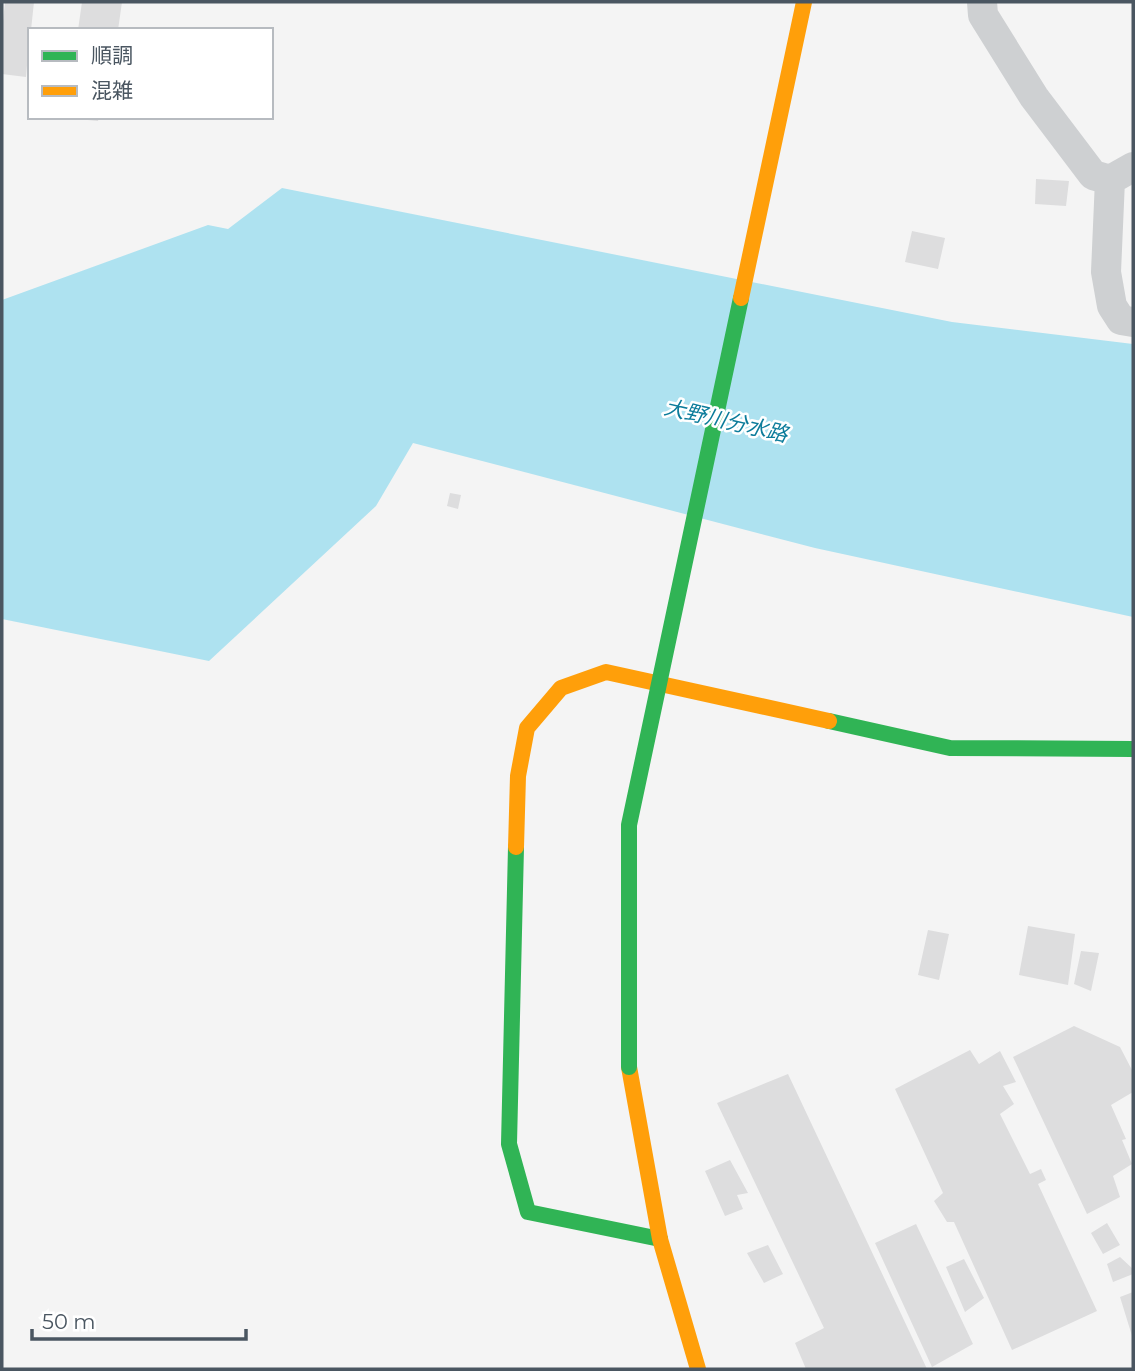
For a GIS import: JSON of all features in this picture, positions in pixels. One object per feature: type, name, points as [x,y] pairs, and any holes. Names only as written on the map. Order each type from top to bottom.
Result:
[{"type":"street","points":[[698,1369],[660,1239],[629,1067],[629,825],[804,2]]},
{"type":"street","points":[[982,2],[983,15],[1034,97],[1093,174],[1122,174],[1106,272],[1112,306],[1121,320],[1133,322]]},
{"type":"street","points":[[660,1239],[528,1212],[509,1144],[518,776],[527,728],[561,688],[606,672],[950,748],[1133,749]]},
{"type":"water","name":"大野川分水路","points":[[282,188],[952,322],[1133,344],[1133,617],[815,548],[413,443],[376,506],[209,661],[2,619],[2,300],[208,225],[228,229]]},
{"type":"building","points":[[5,2],[34,2],[31,28],[28,28],[26,77],[2,74]]},
{"type":"building","points":[[82,2],[122,2],[118,28],[78,28]]},
{"type":"building","points":[[1036,179],[1069,181],[1066,206],[1035,204]]},
{"type":"building","points":[[912,231],[945,238],[938,269],[905,262]]},
{"type":"building","points":[[450,493],[461,495],[458,509],[447,506]]},
{"type":"building","points":[[1028,926],[1075,934],[1068,985],[1019,975]]},
{"type":"building","points":[[928,930],[949,934],[939,980],[918,975]]},
{"type":"building","points":[[1081,951],[1099,953],[1091,991],[1074,984]]},
{"type":"building","points":[[1074,1026],[1120,1047],[1133,1072],[1133,1092],[1111,1105],[1126,1139],[1122,1140],[1132,1164],[1113,1176],[1120,1197],[1087,1214],[1013,1057]]},
{"type":"building","points":[[970,1050],[979,1064],[1000,1051],[1016,1082],[1003,1086],[1014,1104],[1000,1114],[1030,1174],[1041,1169],[1046,1180],[1038,1184],[1097,1311],[1012,1350],[954,1222],[947,1222],[934,1201],[943,1193],[895,1089]]},
{"type":"building","points":[[788,1074],[927,1369],[806,1369],[795,1343],[824,1328],[717,1103]]},
{"type":"building","points":[[730,1160],[748,1193],[737,1195],[743,1209],[725,1216],[705,1171]]},
{"type":"building","points":[[1107,1223],[1120,1245],[1103,1254],[1091,1233]]},
{"type":"building","points":[[916,1224],[973,1344],[932,1367],[875,1243]]},
{"type":"building","points":[[768,1245],[783,1274],[764,1283],[747,1253]]},
{"type":"building","points":[[1120,1257],[1133,1269],[1133,1274],[1113,1282],[1107,1264]]},
{"type":"building","points":[[964,1259],[984,1298],[965,1312],[946,1267]]},
{"type":"building","points":[[1133,1292],[1133,1339],[1120,1297]]},
{"type":"traffic: fast","points":[[629,1067],[629,825],[741,298]]},
{"type":"traffic: fast","points":[[829,721],[950,748],[1133,749]]},
{"type":"traffic: fast","points":[[516,847],[509,1144],[528,1212],[660,1239]]},
{"type":"traffic: slow","points":[[741,298],[804,2]]},
{"type":"traffic: slow","points":[[516,847],[518,776],[527,728],[561,688],[606,672],[829,721]]},
{"type":"traffic: slow","points":[[629,1067],[660,1239],[698,1369]]}]
